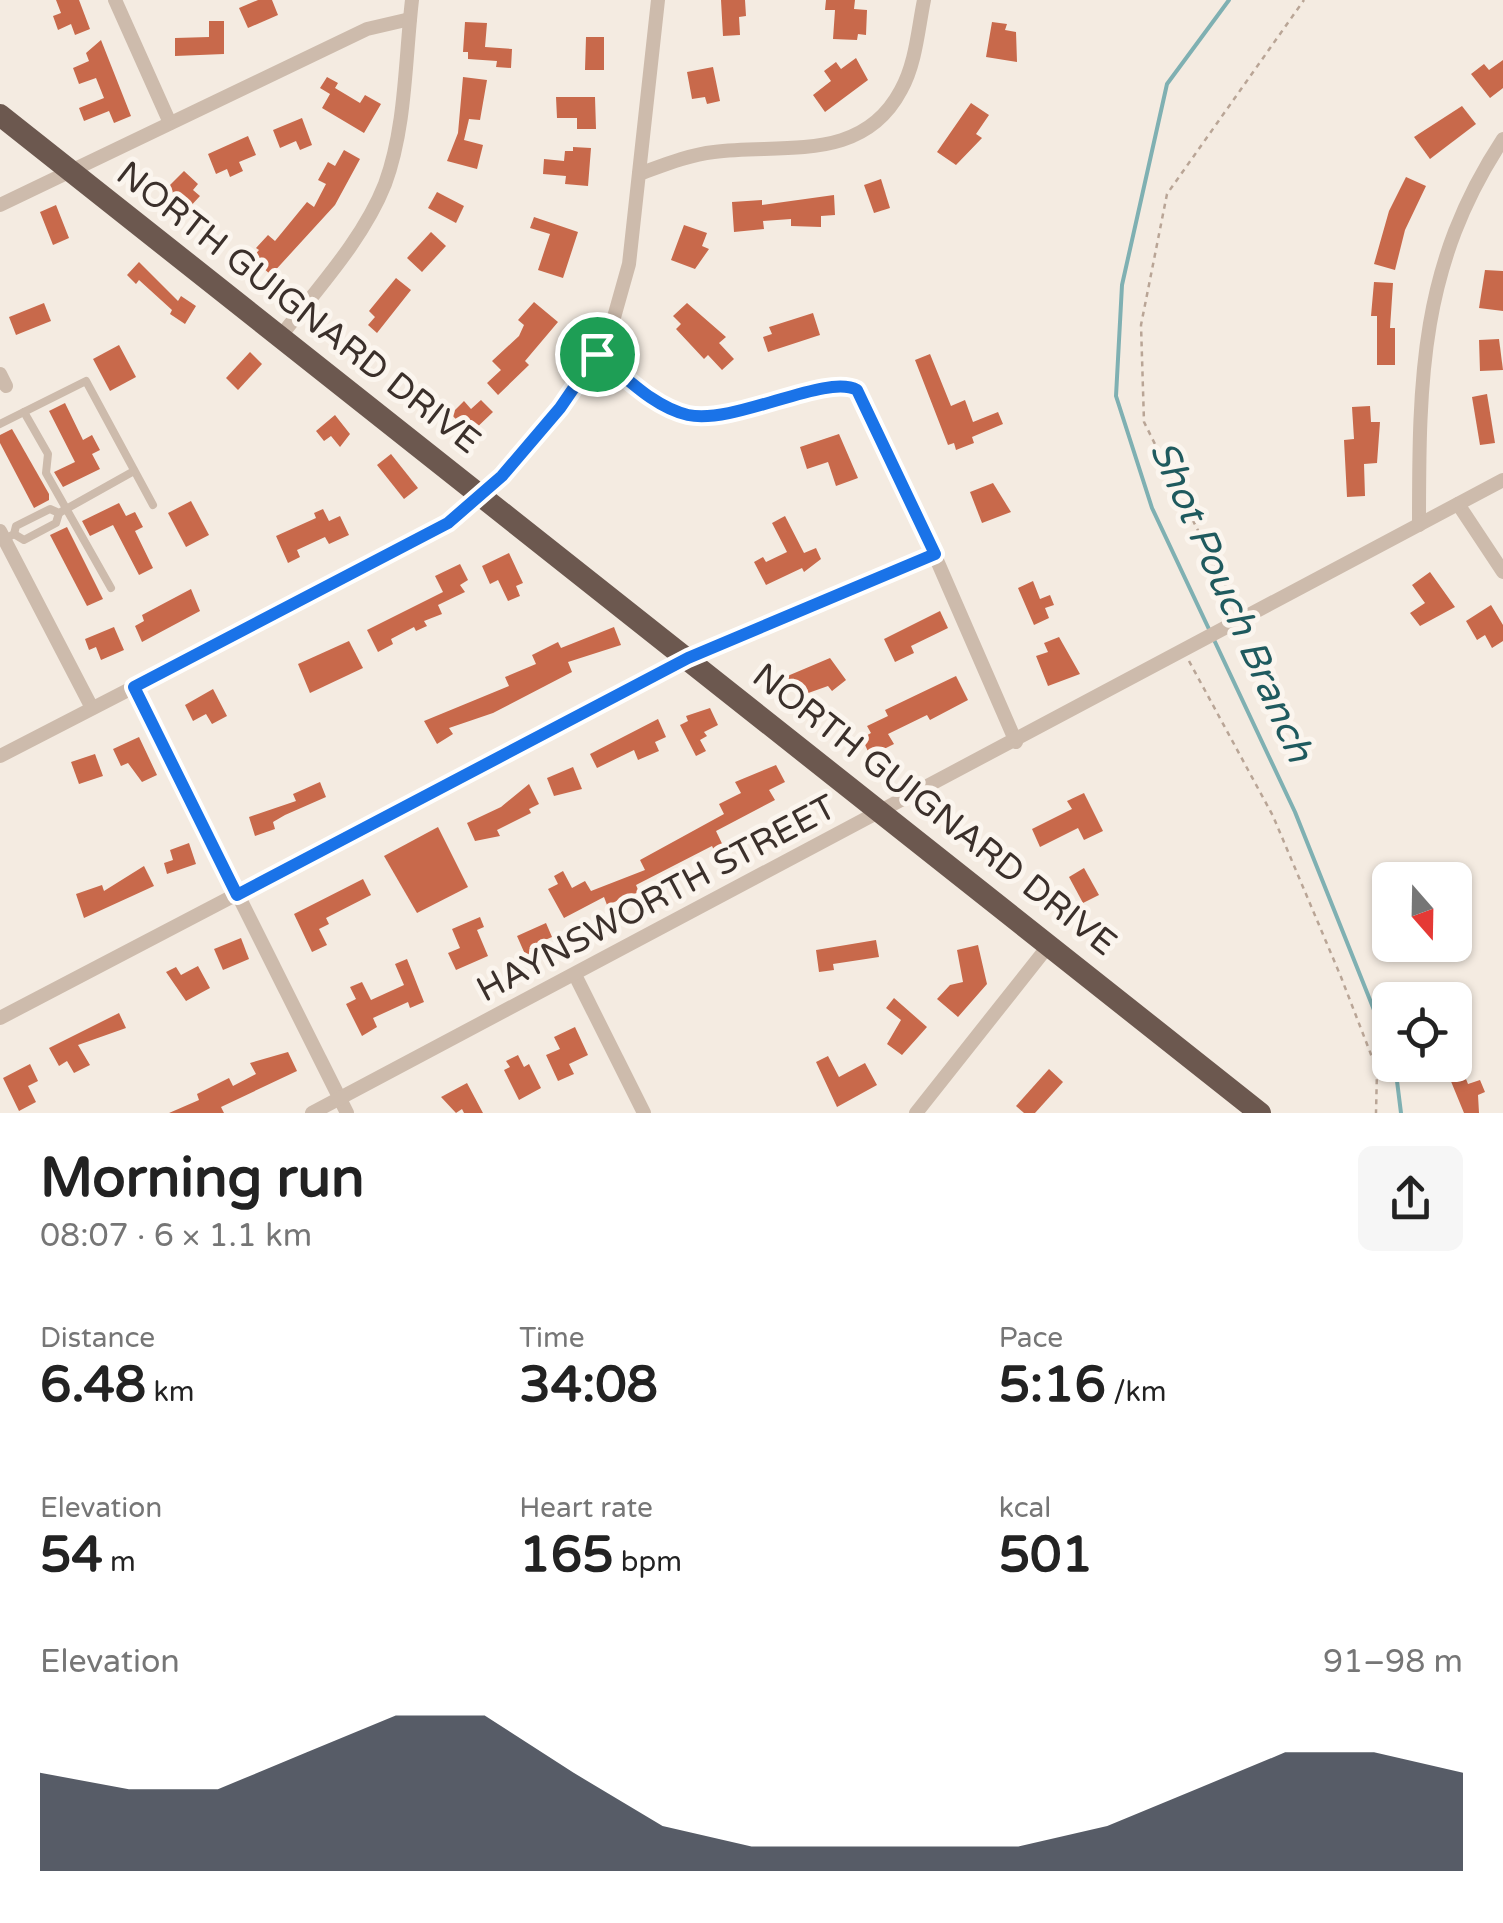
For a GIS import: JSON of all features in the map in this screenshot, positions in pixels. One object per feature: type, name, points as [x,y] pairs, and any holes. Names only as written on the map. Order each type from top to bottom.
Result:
[{"type":"highway","name":"NORTH GUIGNARD DRIVE","points":[[0,115],[1260,1113]]},
{"type":"street","points":[[115,0],[170,123]]},
{"type":"street","points":[[280,337],[372,212],[384,186],[394,152],[412,0]]},
{"type":"street","points":[[0,756],[431,534],[482,496],[560,408],[597,354],[624,292],[658,0]]},
{"type":"street","points":[[639,174],[712,152],[823,148],[855,136],[880,119],[902,90],[924,0]]},
{"type":"street","points":[[0,205],[367,29],[410,19]]},
{"type":"street","points":[[1419,524],[1429,324],[1441,262],[1460,209],[1503,139]]},
{"type":"street","points":[[597,354],[665,406],[706,418],[814,392],[849,386],[857,390],[935,554],[1016,742]]},
{"type":"street","name":"HAYNSWORTH STREET","points":[[312,1113],[1503,480]]},
{"type":"street","points":[[1458,504],[1503,572]]},
{"type":"street","points":[[6,535],[92,708]]},
{"type":"street","points":[[0,1018],[688,658],[935,554]]},
{"type":"street","points":[[134,687],[347,1113]]},
{"type":"street","points":[[916,1113],[1049,945]]},
{"type":"street","points":[[575,974],[644,1113]]},
{"type":"lane","points":[[0,424],[86,381],[153,505]]},
{"type":"lane","points":[[24,412],[48,454],[46,473],[63,510],[111,588]]},
{"type":"lane","points":[[6,535],[50,509],[63,510],[134,472]]},
{"type":"lane","points":[[6,535],[24,540],[56,523],[63,510]]},
{"type":"path","points":[[1239,622],[1144,422],[1141,325],[1167,194],[1304,0]]},
{"type":"path","points":[[1188,650],[1273,816],[1341,978],[1377,1070],[1376,1113]]},
{"type":"building","points":[[56,0],[79,0],[90,29],[75,35],[71,24],[58,30],[53,16],[61,13]]},
{"type":"building","points":[[258,0],[272,0],[278,15],[248,28],[239,8]]},
{"type":"building","points":[[721,0],[745,0],[746,16],[739,17],[740,35],[723,36]]},
{"type":"building","points":[[826,0],[855,0],[854,9],[867,10],[866,35],[858,34],[857,40],[833,39],[835,10],[825,10]]},
{"type":"building","points":[[209,21],[224,21],[224,54],[175,56],[175,38],[209,37]]},
{"type":"building","points":[[465,22],[487,23],[485,47],[512,49],[511,68],[496,67],[497,61],[468,59],[468,52],[463,52]]},
{"type":"building","points":[[992,22],[1007,24],[1005,30],[1016,32],[1017,62],[986,57]]},
{"type":"building","points":[[586,37],[604,37],[604,70],[585,70]]},
{"type":"building","points":[[101,40],[131,116],[114,123],[109,111],[84,121],[79,108],[104,98],[96,78],[79,84],[73,68],[89,61],[86,53]]},
{"type":"building","points":[[856,58],[868,80],[825,112],[813,95],[831,81],[824,71],[836,62],[841,69]]},
{"type":"building","points":[[1503,60],[1503,88],[1490,98],[1471,74],[1484,64],[1489,70]]},
{"type":"building","points":[[713,67],[720,101],[707,104],[705,97],[692,99],[687,72]]},
{"type":"building","points":[[327,77],[338,83],[335,88],[360,103],[365,95],[381,104],[364,133],[322,108],[330,94],[320,88]]},
{"type":"building","points":[[463,77],[487,80],[480,120],[469,119],[464,140],[483,145],[477,169],[447,161],[458,133]]},
{"type":"building","points":[[556,97],[595,97],[596,129],[577,129],[577,118],[557,118]]},
{"type":"building","points":[[971,103],[989,115],[976,134],[982,138],[956,165],[937,152]]},
{"type":"building","points":[[1462,106],[1476,124],[1430,159],[1414,137]]},
{"type":"building","points":[[302,118],[312,145],[300,150],[296,141],[280,148],[273,130]]},
{"type":"building","points":[[248,136],[256,155],[239,162],[243,171],[230,177],[227,169],[216,174],[208,154]]},
{"type":"building","points":[[573,147],[591,148],[588,186],[565,184],[566,176],[543,174],[544,159],[564,161],[565,151],[573,151]]},
{"type":"building","points":[[344,150],[360,159],[335,205],[271,275],[252,258],[259,250],[256,248],[268,235],[275,241],[307,202],[314,207],[326,184],[318,180],[328,162],[335,166]]},
{"type":"building","points":[[184,171],[198,184],[193,190],[200,196],[187,210],[165,190]]},
{"type":"building","points":[[1406,177],[1426,186],[1405,230],[1395,270],[1374,264],[1389,211]]},
{"type":"building","points":[[881,179],[890,208],[874,213],[864,185]]},
{"type":"building","points":[[437,192],[464,206],[456,223],[428,208]]},
{"type":"building","points":[[834,195],[835,215],[821,216],[821,227],[791,226],[791,219],[763,221],[764,229],[734,232],[732,202],[762,200],[762,205]]},
{"type":"building","points":[[56,205],[69,238],[53,245],[40,212]]},
{"type":"building","points":[[534,217],[578,232],[563,278],[538,270],[550,234],[530,228]]},
{"type":"building","points":[[684,225],[707,233],[702,246],[709,249],[695,269],[671,260]]},
{"type":"building","points":[[431,232],[446,246],[422,272],[407,258]]},
{"type":"building","points":[[139,262],[178,301],[181,296],[196,306],[185,324],[170,314],[172,310],[139,280],[136,284],[127,275]]},
{"type":"building","points":[[1485,270],[1503,271],[1503,311],[1479,308]]},
{"type":"building","points":[[396,278],[411,290],[377,333],[368,325],[375,317],[369,311]]},
{"type":"building","points":[[1374,282],[1393,283],[1390,328],[1395,328],[1395,365],[1377,365],[1377,316],[1371,316]]},
{"type":"building","points":[[534,302],[558,322],[525,361],[529,365],[498,395],[487,383],[501,370],[492,361],[519,336],[524,325],[518,320]]},
{"type":"building","points":[[44,303],[51,321],[16,335],[9,317]]},
{"type":"building","points":[[687,303],[726,337],[719,343],[734,359],[722,370],[708,355],[704,359],[676,329],[681,324],[673,316]]},
{"type":"building","points":[[813,313],[820,335],[768,352],[763,337],[772,334],[769,327]]},
{"type":"building","points":[[1499,339],[1503,370],[1480,371],[1479,340]]},
{"type":"building","points":[[119,345],[136,377],[110,391],[93,359]]},
{"type":"building","points":[[250,352],[262,364],[238,390],[226,378]]},
{"type":"building","points":[[930,354],[951,406],[965,400],[973,422],[998,412],[1003,424],[972,437],[974,443],[956,450],[954,443],[948,445],[915,360]]},
{"type":"building","points":[[1487,394],[1495,443],[1480,445],[1472,397]]},
{"type":"building","points":[[481,400],[493,412],[470,434],[451,414],[464,401],[471,409]]},
{"type":"building","points":[[65,403],[83,440],[92,435],[100,450],[92,454],[100,469],[63,487],[54,472],[75,462],[49,411]]},
{"type":"building","points":[[1370,406],[1371,422],[1380,422],[1377,463],[1364,464],[1365,496],[1347,497],[1344,440],[1354,439],[1352,407]]},
{"type":"building","points":[[335,415],[350,434],[340,447],[331,436],[324,441],[316,431]]},
{"type":"building","points":[[12,429],[49,494],[49,500],[34,508],[0,443],[0,435]]},
{"type":"building","points":[[839,434],[858,478],[836,486],[828,462],[807,469],[800,447]]},
{"type":"building","points":[[391,454],[418,488],[404,499],[377,465]]},
{"type":"building","points":[[993,483],[1011,512],[982,523],[970,492]]},
{"type":"building","points":[[191,501],[209,535],[186,547],[168,513]]},
{"type":"building","points":[[119,503],[126,516],[135,512],[143,527],[135,531],[153,568],[139,575],[113,525],[90,536],[82,521]]},
{"type":"building","points":[[323,509],[329,521],[340,516],[349,535],[329,544],[325,537],[297,550],[300,557],[288,563],[276,536],[316,518],[314,513]]},
{"type":"building","points":[[785,516],[804,553],[816,548],[821,559],[804,572],[802,568],[766,585],[754,562],[763,557],[766,562],[787,552],[772,523]]},
{"type":"building","points":[[67,527],[103,599],[87,606],[50,535]]},
{"type":"building","points":[[509,553],[523,583],[516,586],[520,596],[508,601],[498,580],[490,584],[482,566]]},
{"type":"building","points":[[460,564],[468,580],[460,585],[465,592],[438,605],[442,614],[424,621],[427,626],[416,631],[414,627],[391,639],[393,644],[378,652],[367,630],[443,592],[435,576]]},
{"type":"building","points":[[1430,572],[1455,607],[1420,626],[1410,613],[1425,603],[1412,585]]},
{"type":"building","points":[[1033,581],[1040,599],[1050,595],[1054,605],[1045,608],[1049,618],[1034,625],[1018,588]]},
{"type":"building","points":[[191,589],[200,611],[142,642],[135,626],[144,621],[142,615]]},
{"type":"building","points":[[1491,605],[1503,625],[1503,641],[1492,648],[1485,635],[1477,640],[1466,621]]},
{"type":"building","points":[[940,611],[948,628],[911,646],[914,653],[895,662],[884,639]]},
{"type":"building","points":[[114,627],[124,650],[101,660],[96,647],[89,650],[85,639]]},
{"type":"building","points":[[614,627],[621,645],[568,662],[572,672],[493,713],[449,728],[453,734],[437,744],[424,721],[509,686],[505,677],[536,664],[532,655],[558,642],[561,648]]},
{"type":"building","points":[[1059,637],[1080,674],[1048,686],[1036,656],[1048,652],[1044,643]]},
{"type":"building","points":[[349,641],[363,668],[310,693],[298,664]]},
{"type":"building","points":[[830,658],[846,680],[832,691],[828,686],[797,697],[794,687],[782,691],[778,680]]},
{"type":"building","points":[[956,676],[968,700],[930,720],[927,715],[888,734],[894,744],[870,756],[862,738],[871,733],[867,726],[888,716],[885,710]]},
{"type":"building","points":[[213,689],[227,716],[212,724],[206,714],[193,721],[185,705]]},
{"type":"building","points":[[710,708],[718,725],[704,732],[707,736],[700,740],[706,751],[696,756],[680,725],[688,721],[686,716]]},
{"type":"building","points":[[658,719],[666,737],[655,742],[659,751],[638,760],[634,750],[597,768],[590,754]]},
{"type":"building","points":[[139,737],[157,775],[142,782],[128,763],[121,766],[113,749]]},
{"type":"building","points":[[95,754],[103,776],[79,784],[71,762]]},
{"type":"building","points":[[776,765],[785,782],[769,790],[775,800],[716,831],[727,854],[718,858],[712,846],[636,885],[639,892],[607,905],[604,897],[564,918],[548,889],[558,884],[554,876],[563,871],[572,888],[585,881],[591,891],[645,870],[640,860],[724,814],[719,804],[741,793],[735,782]]},
{"type":"building","points":[[573,767],[582,789],[554,796],[547,778]]},
{"type":"building","points":[[320,782],[326,797],[285,815],[273,822],[275,829],[255,836],[249,817],[296,801],[293,794]]},
{"type":"building","points":[[529,784],[539,804],[529,809],[531,813],[497,830],[500,836],[475,841],[467,823],[501,807]]},
{"type":"building","points":[[1084,793],[1103,831],[1084,840],[1078,828],[1040,847],[1032,829],[1072,809],[1067,801]]},
{"type":"building","points":[[438,827],[468,887],[417,913],[384,856]]},
{"type":"building","points":[[189,843],[196,864],[167,874],[164,863],[173,860],[170,850]]},
{"type":"building","points":[[144,866],[154,886],[84,918],[76,894],[102,885],[104,891]]},
{"type":"building","points":[[1084,868],[1099,895],[1083,903],[1069,877]]},
{"type":"building","points":[[363,879],[371,895],[326,918],[329,924],[319,929],[327,945],[312,952],[294,914]]},
{"type":"building","points":[[480,917],[484,927],[477,930],[488,956],[456,970],[448,953],[460,948],[452,929]]},
{"type":"building","points":[[546,923],[552,937],[545,940],[550,952],[528,961],[517,936]]},
{"type":"building","points":[[241,938],[249,959],[223,970],[214,949]]},
{"type":"building","points":[[876,940],[879,957],[833,964],[834,970],[819,972],[816,950]]},
{"type":"building","points":[[978,945],[987,984],[958,1017],[937,999],[950,985],[963,982],[957,950]]},
{"type":"building","points":[[407,959],[424,1002],[410,1008],[408,1002],[373,1018],[377,1027],[362,1036],[346,1004],[356,999],[350,987],[362,982],[371,1000],[404,985],[395,964]]},
{"type":"building","points":[[198,966],[210,988],[186,1001],[166,972],[176,967],[181,975]]},
{"type":"building","points":[[894,998],[927,1027],[902,1055],[887,1044],[901,1020],[886,1008]]},
{"type":"building","points":[[119,1013],[126,1028],[78,1045],[90,1065],[74,1073],[67,1061],[59,1066],[49,1048]]},
{"type":"building","points":[[575,1027],[588,1055],[569,1064],[574,1074],[558,1081],[546,1055],[560,1049],[554,1037]]},
{"type":"building","points":[[288,1052],[297,1071],[221,1107],[224,1113],[169,1113],[199,1100],[197,1094],[229,1078],[233,1086],[256,1074],[250,1063]]},
{"type":"building","points":[[518,1055],[524,1067],[529,1064],[541,1088],[519,1100],[504,1070],[510,1067],[506,1061]]},
{"type":"building","points":[[828,1056],[839,1077],[865,1063],[877,1085],[837,1107],[816,1062]]},
{"type":"building","points":[[30,1064],[38,1081],[28,1086],[36,1102],[19,1111],[3,1078]]},
{"type":"building","points":[[1049,1069],[1063,1082],[1035,1113],[1024,1113],[1016,1106]]},
{"type":"building","points":[[1480,1080],[1485,1092],[1478,1095],[1479,1113],[1464,1113],[1451,1082],[1468,1084]]},
{"type":"building","points":[[467,1083],[483,1113],[464,1113],[462,1109],[456,1113],[441,1097]]},
{"type":"waterway","name":"Shot Pouch Branch","points":[[1229,0],[1167,84],[1122,285],[1116,396],[1152,508],[1295,812],[1372,1005]]},
{"type":"waterway","name":"Shot Pouch Branch","points":[[1397,1082],[1401,1113]]},
{"type":"route","points":[[597,354],[653,399],[688,415],[706,418],[814,392],[849,386],[857,390],[935,554],[688,658],[237,895],[134,687],[448,523],[502,476],[560,408],[597,354]]}]
